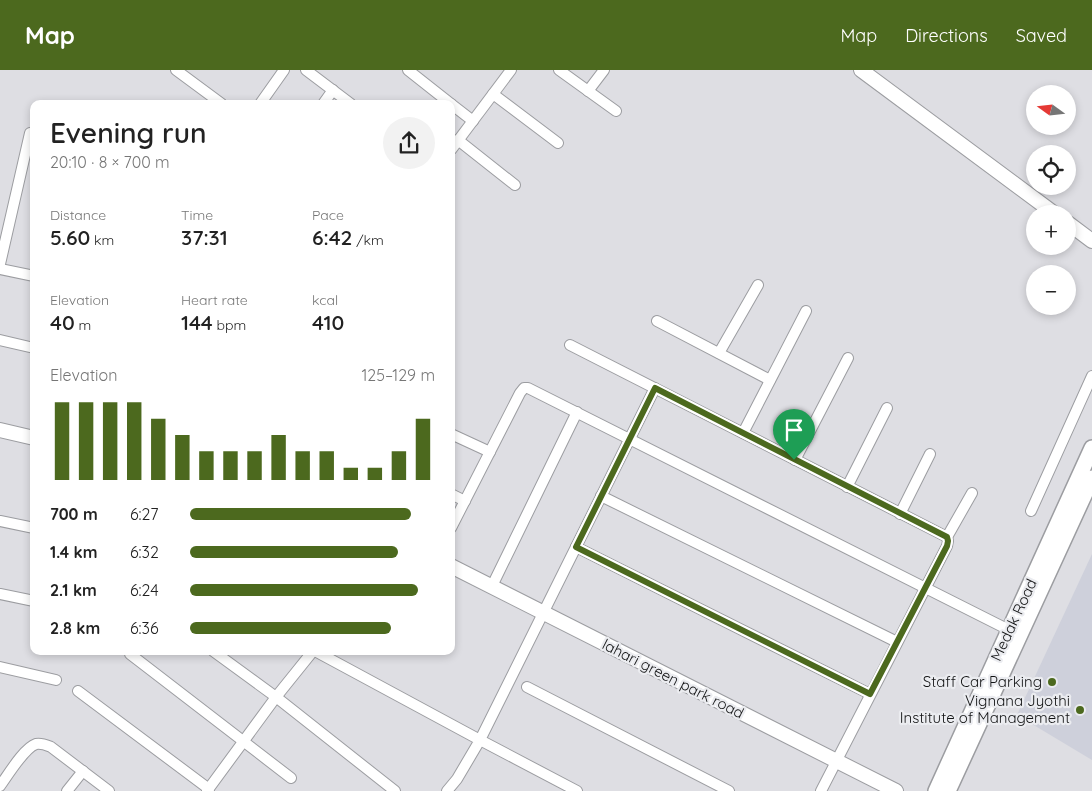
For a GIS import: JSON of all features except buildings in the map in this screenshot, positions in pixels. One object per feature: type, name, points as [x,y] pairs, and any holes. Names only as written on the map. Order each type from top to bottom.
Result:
[{"type":"main road","name":"Medak Road","points":[[936,791],[1092,448]]},
{"type":"main road","name":"Medak Road","points":[[948,791],[1092,478]]},
{"type":"street","points":[[176,70],[217,100]]},
{"type":"street","points":[[263,100],[284,70]]},
{"type":"street","points":[[308,70],[346,100]]},
{"type":"street","points":[[455,144],[511,70]]},
{"type":"street","points":[[559,70],[616,111]]},
{"type":"street","points":[[588,91],[604,70]]},
{"type":"street","points":[[861,70],[1043,205]]},
{"type":"street","points":[[413,71],[446,100]]},
{"type":"street","points":[[326,100],[333,90]]},
{"type":"street","points":[[493,94],[558,143]]},
{"type":"street","points":[[455,107],[473,121]]},
{"type":"street","points":[[0,264],[30,133]]},
{"type":"street","points":[[458,140],[515,185]]},
{"type":"street","points":[[1076,229],[1092,241]]},
{"type":"street","points":[[0,268],[30,275]]},
{"type":"street","points":[[719,353],[758,285]]},
{"type":"street","points":[[743,434],[806,311]]},
{"type":"street","points":[[657,321],[770,380]]},
{"type":"street","points":[[0,340],[30,347]]},
{"type":"street","points":[[570,345],[947,537]]},
{"type":"street","points":[[794,460],[848,358]]},
{"type":"street","points":[[1032,511],[1092,376]]},
{"type":"street","points":[[455,520],[524,388],[534,390],[1009,630]]},
{"type":"street","points":[[447,791],[457,779],[480,740],[655,388]]},
{"type":"street","points":[[847,487],[887,408]]},
{"type":"street","points":[[492,586],[577,412]]},
{"type":"street","points":[[0,430],[30,437]]},
{"type":"street","points":[[455,436],[490,452]]},
{"type":"street","points":[[900,514],[930,454]]},
{"type":"street","points":[[821,791],[947,546],[947,537],[972,493]]},
{"type":"street","points":[[455,496],[465,501]]},
{"type":"street","points":[[601,496],[898,642]]},
{"type":"street","points":[[0,521],[30,527]]},
{"type":"street","points":[[576,547],[870,694]]},
{"type":"street","name":"lahari green park road","points":[[455,568],[896,791]]},
{"type":"street","points":[[0,594],[30,600]]},
{"type":"street","points":[[131,655],[291,778]]},
{"type":"street","points":[[218,655],[276,697],[395,791]]},
{"type":"street","points":[[78,691],[208,790],[276,697],[311,655]]},
{"type":"street","points":[[321,655],[577,791]]},
{"type":"street","points":[[0,667],[56,680]]},
{"type":"street","points":[[527,687],[729,791]]},
{"type":"street","points":[[0,786],[28,749],[43,743],[109,791]]},
{"type":"street","points":[[67,791],[83,771]]},
{"type":"shaded area","points":[[1092,554],[1092,760],[1017,715]]},
{"type":"place","name":"Staff Car Parking","points":[[1052,682]]},
{"type":"place","name":"Vignana Jyothi Institute of Management","points":[[1080,710]]},
{"type":"route","points":[[655,388],[794,460],[947,537],[947,546],[870,694],[576,547],[655,388]]}]
